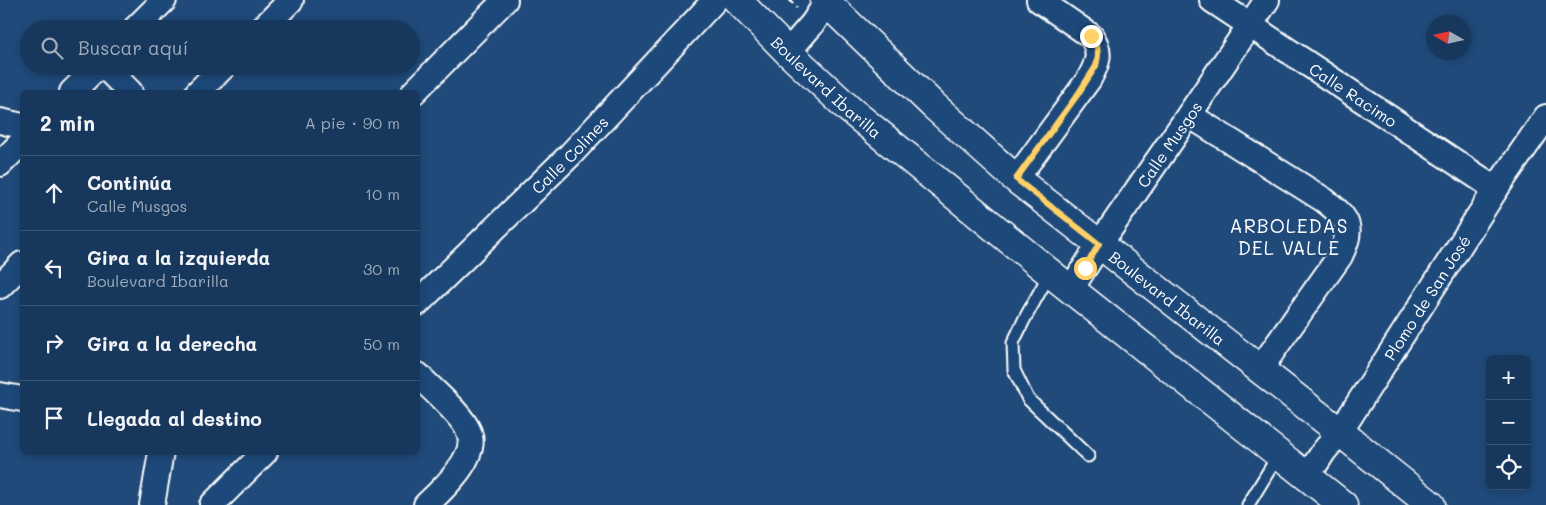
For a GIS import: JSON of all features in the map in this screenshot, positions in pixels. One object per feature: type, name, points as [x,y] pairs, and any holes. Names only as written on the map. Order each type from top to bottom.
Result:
[{"type":"main road","name":"Boulevard Ibarilla","points":[[737,0],[788,52],[849,109],[1060,281],[1343,505]]},
{"type":"main road","name":"Boulevard Ibarilla","points":[[826,1],[933,105],[1016,179],[1431,505]]},
{"type":"street","points":[[144,20],[164,0]]},
{"type":"street","points":[[271,20],[291,0]]},
{"type":"street","points":[[416,90],[505,0]]},
{"type":"street","name":"Calle Colines","points":[[420,301],[570,155],[716,0]]},
{"type":"street","points":[[1016,179],[1088,79],[1096,66],[1098,56],[1097,45],[1091,36],[1039,0]]},
{"type":"street","name":"Calle Racimo","points":[[1212,0],[1496,189]]},
{"type":"street","name":"Calle Musgos","points":[[1060,281],[1099,244],[1190,116],[1267,0]]},
{"type":"street","points":[[788,52],[813,23],[826,1]]},
{"type":"street","points":[[74,90],[89,75]]},
{"type":"street","points":[[113,75],[128,90]]},
{"type":"street","points":[[200,90],[215,75]]},
{"type":"street","points":[[1190,116],[1324,200],[1340,212],[1347,226],[1348,240],[1340,256],[1260,369]]},
{"type":"street","name":"Plomo de San José","points":[[1307,476],[1340,432],[1496,189],[1546,117]]},
{"type":"street","points":[[0,121],[20,126]]},
{"type":"street","points":[[0,164],[20,144]]},
{"type":"street","points":[[0,286],[20,266]]},
{"type":"street","points":[[420,377],[459,417],[469,432],[470,440],[470,448],[458,472],[426,505]]},
{"type":"street","points":[[0,395],[20,399]]},
{"type":"street","points":[[152,505],[161,455]]},
{"type":"street","points":[[212,505],[262,455]]},
{"type":"lane","points":[[1060,281],[1024,320],[1014,344],[1014,370],[1028,399],[1088,456]]},
{"type":"lane","points":[[1248,505],[1279,454]]},
{"type":"district","name":"ARBOLEDAS DEL VALLE","points":[[1289,236]]},
{"type":"route","points":[[1085,268],[1099,244],[1016,179],[1096,66],[1098,56],[1097,45],[1091,36]]}]
